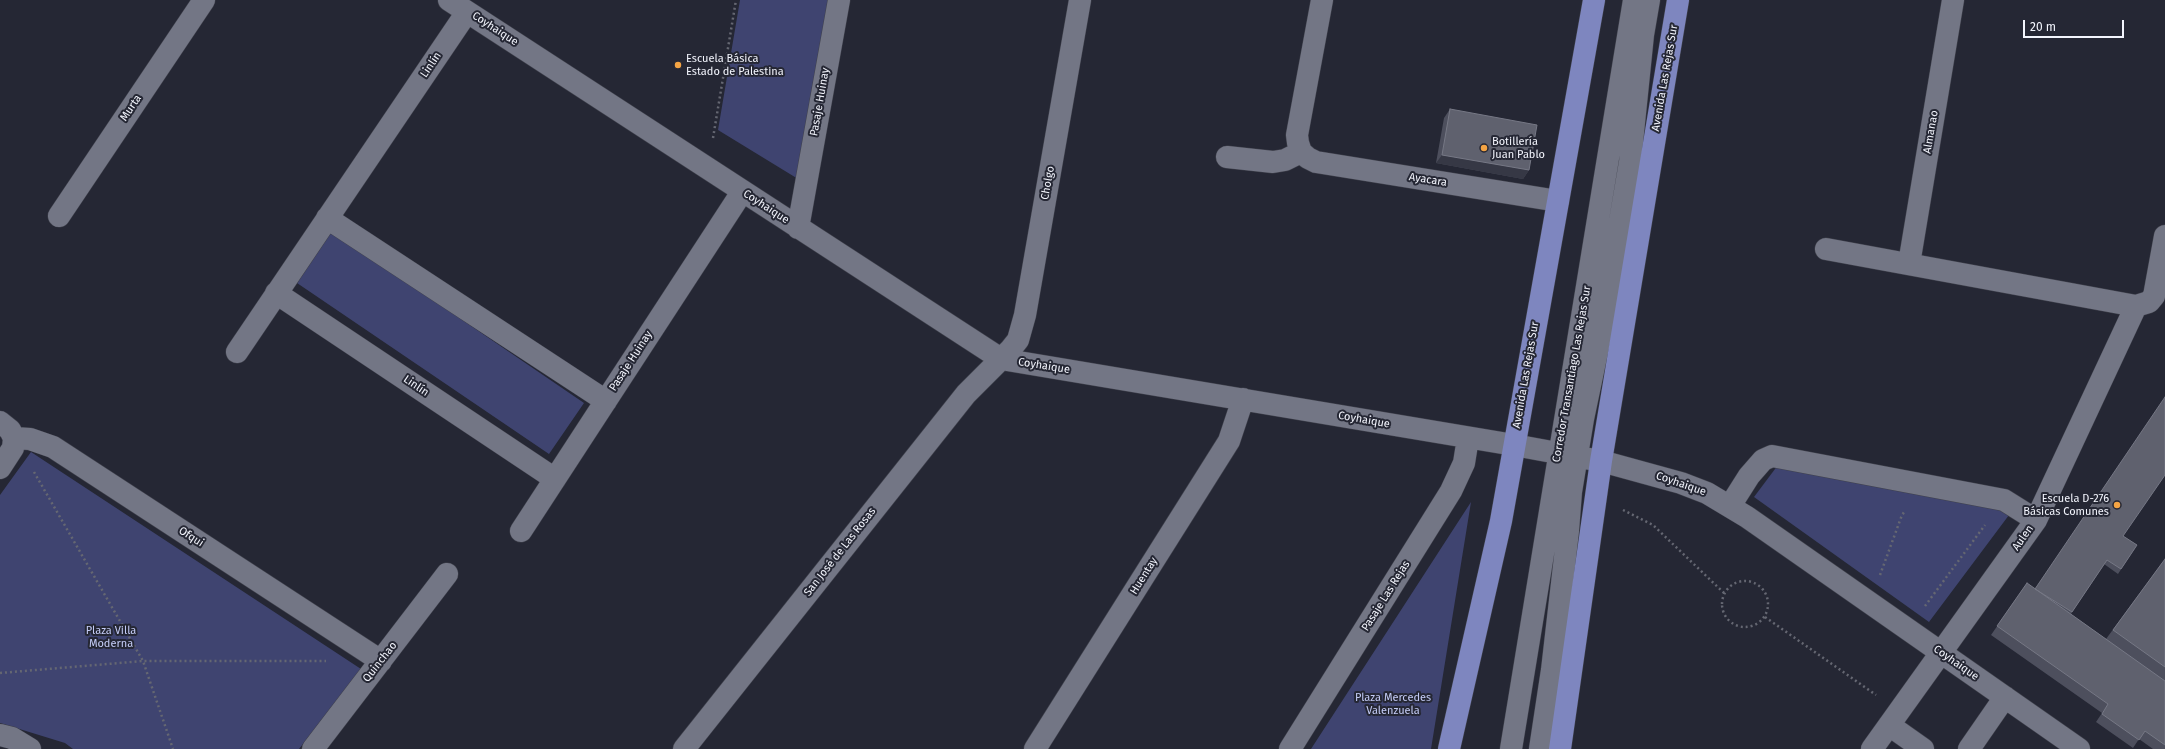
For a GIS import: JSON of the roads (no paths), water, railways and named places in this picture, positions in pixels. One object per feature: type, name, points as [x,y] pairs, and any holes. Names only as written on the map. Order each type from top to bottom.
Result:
[{"type":"main road","name":"Avenida Las Rejas Sur","points":[[1449,749],[1501,521],[1594,0]]},
{"type":"main road","name":"Avenida Las Rejas Sur","points":[[1560,749],[1601,462],[1678,0]]},
{"type":"street","name":"Murta","points":[[59,216],[204,0]]},
{"type":"street","name":"Coyhaique","points":[[449,0],[742,192],[1001,359],[1514,445],[1601,462],[1681,483],[1707,493],[1730,506],[2079,749]]},
{"type":"street","name":"Pasaje Huinay","points":[[798,228],[839,0]]},
{"type":"street","name":"Cholgo","points":[[1001,359],[1018,340],[1024,321],[1080,0]]},
{"type":"street","points":[[1227,157],[1273,162],[1285,160],[1301,152],[1298,143],[1298,135],[1322,0]]},
{"type":"street","name":"Corredor Transantiago Las Rejas Sur","points":[[1511,749],[1568,455],[1634,0]]},
{"type":"street","name":"Corredor Transantiago Las Rejas Sur","points":[[1540,749],[1553,663],[1568,531],[1571,492],[1568,455],[1603,325],[1630,162],[1643,35],[1649,0]]},
{"type":"street","name":"Almanao","points":[[1909,264],[1953,0]]},
{"type":"street","name":"Linlín","points":[[237,352],[468,12]]},
{"type":"street","name":"Ayacara","points":[[1301,152],[1316,162],[1558,201]]},
{"type":"street","name":"Pasaje Huinay","points":[[521,531],[742,192]]},
{"type":"street","points":[[328,218],[606,401]]},
{"type":"street","points":[[1826,249],[2136,306],[2149,302],[2154,296],[2165,236]]},
{"type":"street","name":"Linlín","points":[[276,293],[555,479]]},
{"type":"street","name":"Aulen","points":[[1872,749],[2036,520],[2136,306]]},
{"type":"street","name":"San José de Las Rosas","points":[[684,749],[966,394],[1001,359]]},
{"type":"street","name":"Huentay","points":[[1035,749],[1229,441],[1243,399]]},
{"type":"street","points":[[0,422],[10,430],[14,438],[13,448],[0,468]]},
{"type":"street","name":"Ofqui","points":[[14,438],[30,439],[53,447],[381,661]]},
{"type":"street","name":"Pasaje Las Rejas","points":[[1290,749],[1451,491],[1464,463],[1468,438]]},
{"type":"street","points":[[1730,506],[1749,476],[1763,460],[1772,456],[2004,500],[2036,520]]},
{"type":"street","name":"Quinchao","points":[[313,749],[447,574]]},
{"type":"street","points":[[1968,749],[2005,697]]},
{"type":"street","points":[[1894,718],[1923,749]]},
{"type":"place","name":"Escuela Básica Estado de Palestina","points":[[678,65]]},
{"type":"place","name":"Botillería Juan Pablo","points":[[1484,148]]},
{"type":"place","name":"Escuela D-276 Básicas Comunes","points":[[2117,505]]},
{"type":"park label","name":"Plaza Villa Moderna","points":[[111,637]]},
{"type":"park label","name":"Plaza Mercedes Valenzuela","points":[[1393,704]]}]
